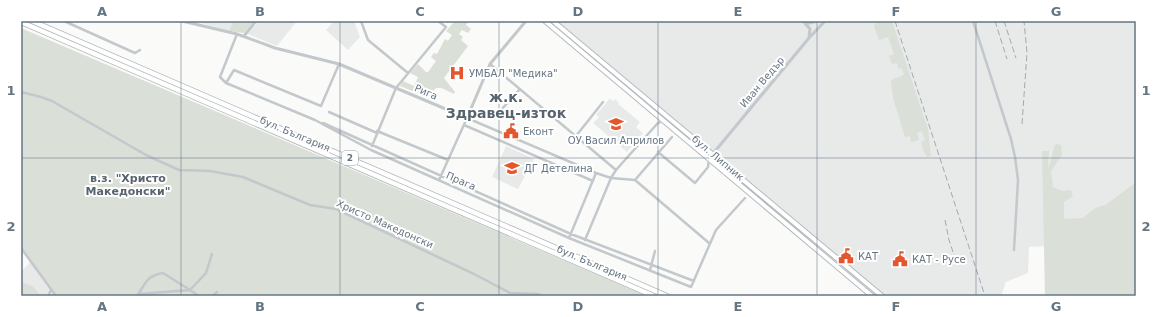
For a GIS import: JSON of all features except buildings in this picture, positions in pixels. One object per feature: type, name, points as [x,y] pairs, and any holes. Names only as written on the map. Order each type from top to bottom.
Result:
[{"type":"highway","name":"бул. България","points":[[32,21],[666,296]]},
{"type":"highway","name":"бул. България","points":[[21,22],[654,296]]},
{"type":"main road","name":"бул. Липник","points":[[545,21],[872,296]]},
{"type":"main road","name":"бул. Липник","points":[[553,21],[882,296]]},
{"type":"main road","points":[[819,250],[823,246]]},
{"type":"street","points":[[64,21],[70,22],[135,53],[140,50]]},
{"type":"street","name":"Рига","points":[[182,21],[237,34],[275,48],[339,64],[596,173],[611,178],[635,180]]},
{"type":"street","points":[[244,36],[256,21]]},
{"type":"street","points":[[361,21],[368,40],[408,73]]},
{"type":"street","points":[[371,150],[396,88],[446,27],[438,21]]},
{"type":"street","points":[[439,180],[490,64],[526,21]]},
{"type":"street","points":[[803,21],[809,23],[818,21]]},
{"type":"street","points":[[803,21],[810,29],[809,38]]},
{"type":"street","name":"Иван Ведър","points":[[709,159],[809,38],[825,21]]},
{"type":"street","points":[[973,21],[1011,139],[1015,157],[1018,180],[1014,250]]},
{"type":"street","points":[[237,34],[220,77],[226,83],[234,70],[321,106],[339,64]]},
{"type":"street","points":[[490,64],[616,170]]},
{"type":"street","name":"Прага","points":[[226,83],[314,120],[371,150],[569,238],[691,287],[694,281]]},
{"type":"street","points":[[507,117],[501,113],[501,110],[520,89]]},
{"type":"street","name":"Христо Македонски","points":[[21,92],[41,96],[52,101],[146,155],[179,170],[210,171],[243,177],[310,205],[336,209],[474,274],[510,293],[539,294],[542,296]]},
{"type":"street","points":[[576,136],[603,102]]},
{"type":"street","points":[[329,112],[448,160]]},
{"type":"street","points":[[314,120],[585,240],[694,281],[716,230],[745,198]]},
{"type":"street","points":[[584,244],[611,178],[616,170],[657,124],[663,120]]},
{"type":"street","points":[[464,125],[593,181]]},
{"type":"street","points":[[672,137],[635,180],[709,244]]},
{"type":"street","points":[[658,152],[695,183],[708,167],[709,159]]},
{"type":"street","points":[[569,238],[596,173]]},
{"type":"street","points":[[21,248],[56,296]]},
{"type":"street","points":[[650,270],[656,251]]},
{"type":"street","points":[[138,295],[146,292],[190,290],[206,273],[212,254]]},
{"type":"street","points":[[138,295],[150,277],[163,273],[199,296]]},
{"type":"street","points":[[48,296],[52,289]]},
{"type":"street","points":[[212,296],[217,292]]},
{"type":"shaded area","points":[[194,21],[233,21],[229,31]]},
{"type":"shaded area","points":[[233,21],[254,21],[244,33],[229,31]]},
{"type":"shaded area","points":[[259,21],[297,21],[277,46],[248,34]]},
{"type":"shaded area","points":[[334,21],[354,21],[360,37],[348,50],[326,30]]},
{"type":"shaded area","points":[[455,21],[469,21],[466,25],[471,29],[468,33],[462,30],[459,34],[463,37],[461,40],[468,46],[444,78],[455,92],[454,94],[442,88],[437,88],[429,98],[400,86],[403,81],[414,86],[418,77],[410,73],[418,64],[426,72],[428,72],[436,61],[431,57],[434,53],[437,54],[445,39],[448,41],[452,35],[446,31]]},
{"type":"shaded area","points":[[549,21],[1136,21],[1136,182],[1049,246],[1029,247],[1028,273],[1006,282],[1001,296],[875,296],[814,242]]},
{"type":"shaded area","points":[[881,21],[892,21],[928,129],[931,156],[927,157],[924,152],[921,142],[925,140],[922,131],[917,133],[919,140],[911,142],[910,136],[905,137],[893,98],[891,80],[904,75],[902,68],[899,69],[897,63],[892,64],[889,56],[894,54],[888,37],[879,40],[874,26],[876,23]]},
{"type":"shaded area","points":[[21,28],[647,296],[56,296],[21,249]]},
{"type":"shaded area","name":"ОУ Васил Априлов","points":[[610,98],[613,101],[615,99],[619,103],[618,104],[640,122],[636,127],[643,133],[627,152],[593,123],[599,117],[596,115]]},
{"type":"shaded area","points":[[1056,144],[1061,145],[1062,155],[1051,171],[1053,187],[1063,191],[1071,190],[1073,196],[1064,202],[1064,219],[1083,218],[1095,208],[1105,205],[1136,182],[1136,296],[1045,296],[1042,151],[1049,151],[1048,168]]},
{"type":"shaded area","name":"ДГ Детелина","points":[[506,146],[534,159],[518,189],[492,177]]},
{"type":"shaded area","points":[[35,257],[62,296],[41,296],[33,286],[21,282],[21,272]]},
{"type":"shaded area","points":[[21,282],[33,286],[41,296],[21,296]]},
{"type":"railway","points":[[895,21],[985,296]]},
{"type":"railway","points":[[995,21],[1007,59]]},
{"type":"railway","points":[[1004,21],[1016,58]]},
{"type":"railway","points":[[1022,124],[1027,53],[1024,21]]},
{"type":"railway","points":[[945,220],[949,240],[957,264]]},
{"type":"place","name":"УМБАЛ \"Медика\"","points":[[457,73]]},
{"type":"place","name":"ОУ Васил Априлов","points":[[616,124]]},
{"type":"place","name":"Еконт","points":[[511,131]]},
{"type":"place","name":"ДГ Детелина","points":[[512,168]]},
{"type":"place","name":"КАТ","points":[[846,256]]},
{"type":"place","name":"КАТ - Русе","points":[[900,259]]},
{"type":"district","name":"ж.к. Здравец-изток","points":[[506,106]]},
{"type":"district","name":"в.з. \"Христо Македонски\"","points":[[128,184]]}]
